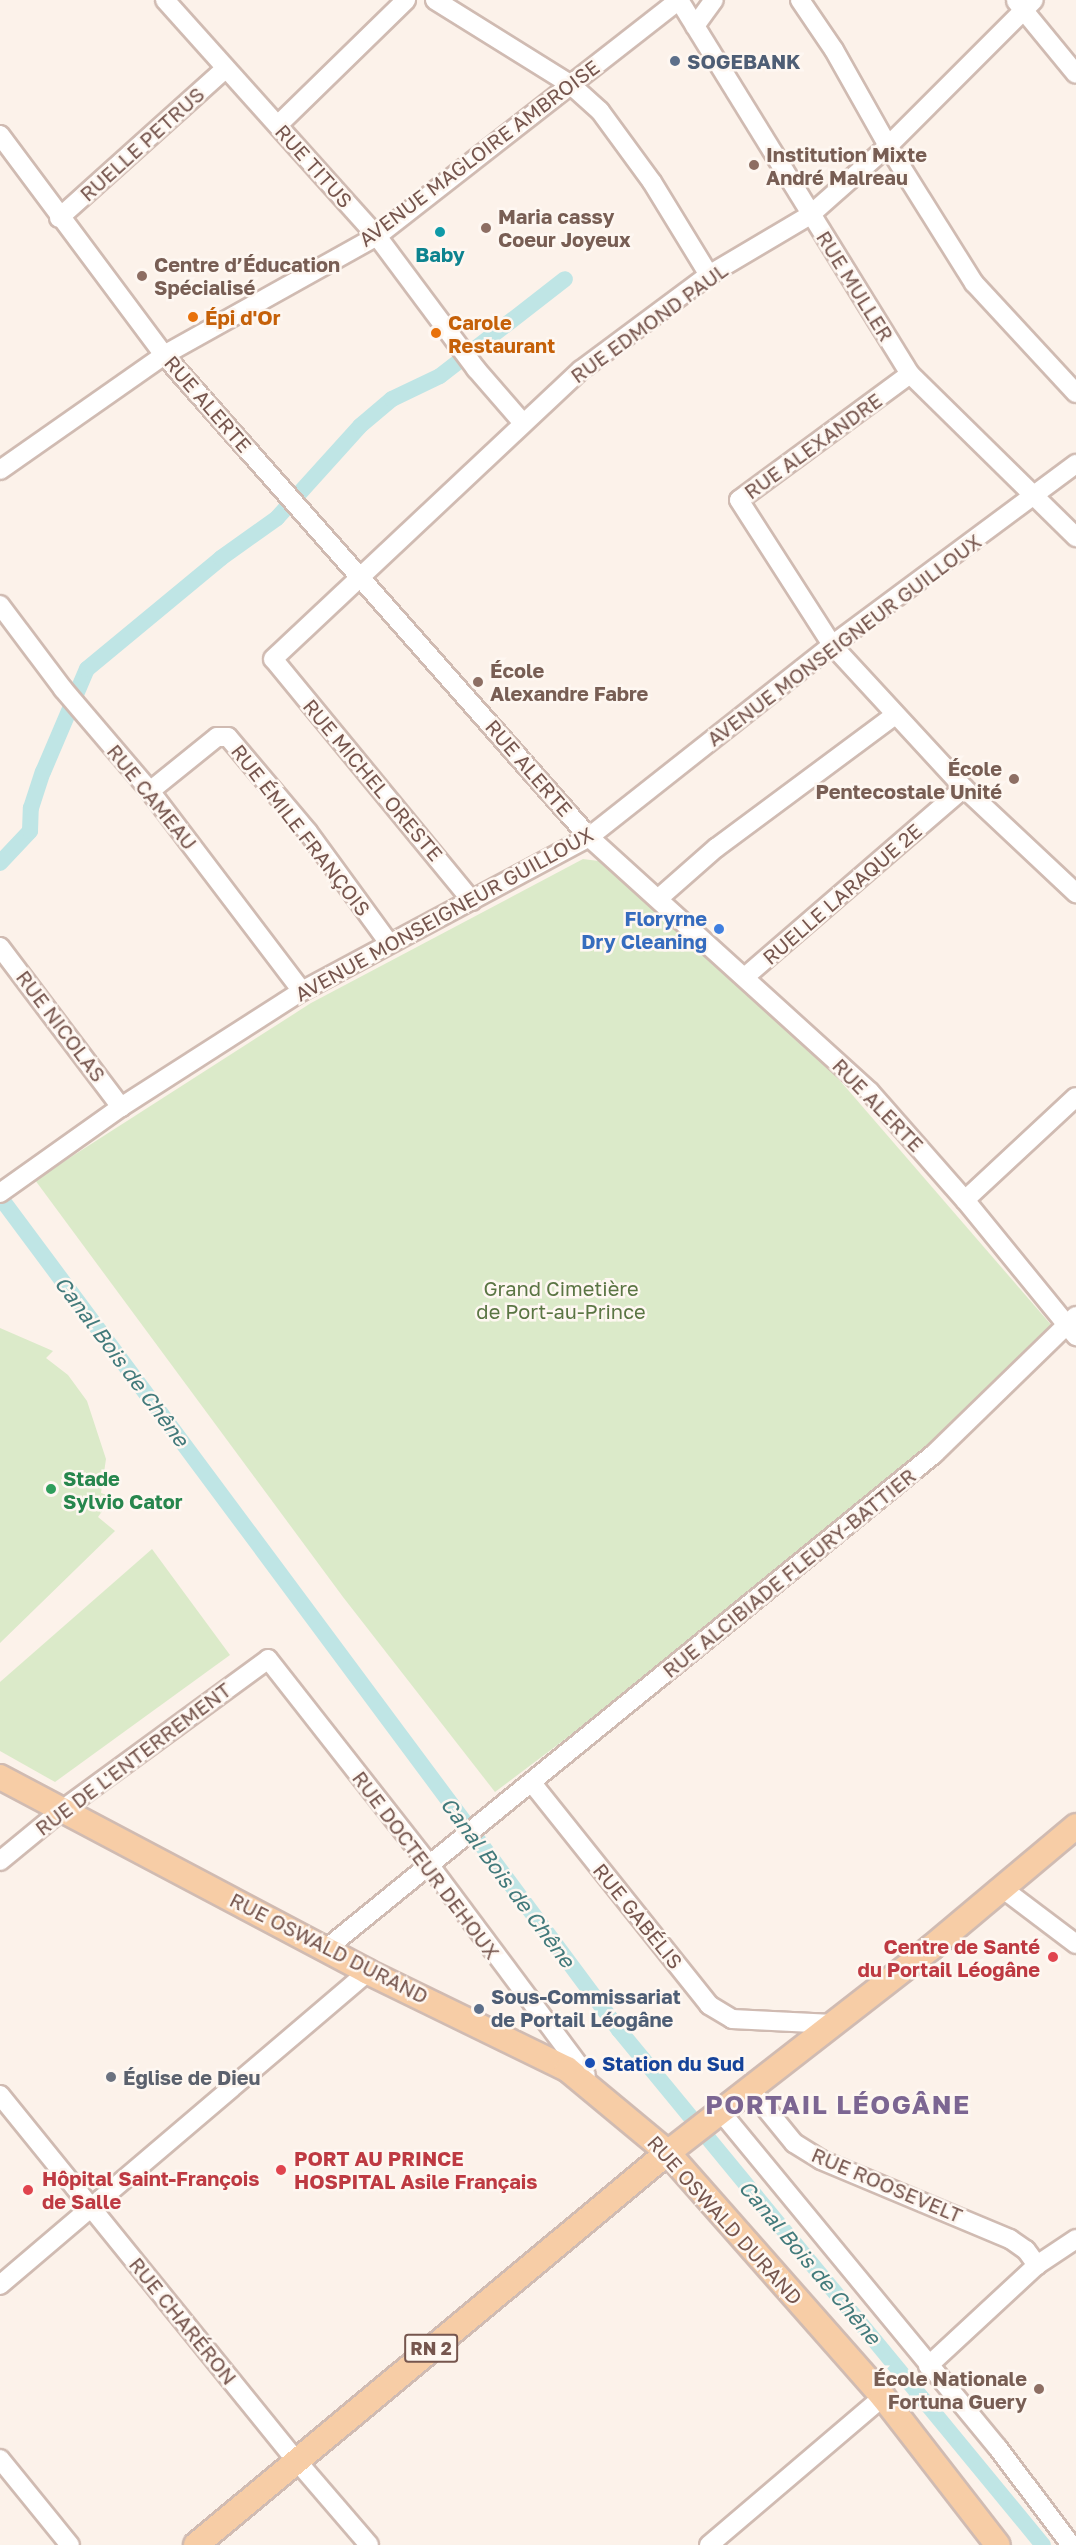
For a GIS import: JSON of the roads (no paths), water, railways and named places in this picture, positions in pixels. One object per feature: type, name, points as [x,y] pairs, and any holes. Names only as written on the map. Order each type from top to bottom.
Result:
[{"type":"main road","name":"RUE OSWALD DURAND","points":[[0,1777],[368,1972],[567,2068],[674,2148],[883,2397],[998,2545]]},
{"type":"main road","name":"RN 2","points":[[196,2545],[674,2148],[1002,1888],[1076,1826]]},
{"type":"street","name":"RUE TITUS","points":[[165,0],[377,236],[466,351],[476,369],[522,422]]},
{"type":"street","points":[[278,125],[406,0]]},
{"type":"street","points":[[435,0],[570,84],[600,111],[652,182],[709,275]]},
{"type":"street","name":"AVENUE MAGLOIRE AMBROISE","points":[[0,470],[164,355],[377,236],[679,0]]},
{"type":"street","name":"RUE MULLER","points":[[679,0],[910,374],[1076,537]]},
{"type":"street","points":[[695,26],[714,0]]},
{"type":"street","points":[[800,0],[834,50],[888,147],[974,283],[1076,393]]},
{"type":"street","points":[[1024,3],[1076,74]]},
{"type":"street","name":"RUE EDMOND PAUL","points":[[273,659],[522,422],[581,370],[709,275],[810,214],[888,147],[1024,3]]},
{"type":"street","name":"RUELLE PETRUS","points":[[59,218],[225,69]]},
{"type":"street","name":"RUE ALERTE","points":[[0,135],[59,218],[164,355],[590,837],[746,976],[870,1092],[1073,1325]]},
{"type":"street","name":"RUE ALEXANDRE","points":[[832,645],[739,500],[910,374]]},
{"type":"street","name":"AVENUE MONSEIGNEUR GUILLOUX","points":[[0,1193],[30,1169],[121,1107],[302,991],[590,837],[832,645],[1076,464]]},
{"type":"street","name":"RUE CAMEAU","points":[[0,605],[63,689],[150,791],[302,991]]},
{"type":"street","points":[[832,645],[964,788],[1076,893]]},
{"type":"street","name":"RUE MICHEL ORESTE","points":[[273,659],[472,901]]},
{"type":"street","points":[[659,898],[716,848],[895,715]]},
{"type":"street","name":"RUE ÉMILE FRANÇOIS","points":[[150,791],[217,737],[228,737],[308,832],[389,943]]},
{"type":"street","name":"RUELLE LARAQUE 2E","points":[[746,976],[964,788]]},
{"type":"street","name":"RUE NICOLAS","points":[[0,947],[121,1107]]},
{"type":"street","points":[[965,1200],[1076,1097]]},
{"type":"street","name":"RUE ALCIBIADE FLEURY-BATTIER","points":[[326,1949],[428,1863],[499,1810],[934,1454],[1073,1325]]},
{"type":"street","name":"RUE DE L'ENTERREMENT","points":[[0,1861],[62,1810],[268,1659]]},
{"type":"street","name":"RUE DOCTEUR DEHOUX","points":[[268,1659],[428,1863],[555,2038],[606,2099]]},
{"type":"street","name":"RUE GABÉLIS","points":[[532,1783],[710,2005],[732,2019],[832,2024]]},
{"type":"street","points":[[1002,1888],[1076,1944]]},
{"type":"street","points":[[0,2285],[92,2210],[368,1972]]},
{"type":"street","name":"RUE ROOSEVELT","points":[[750,2089],[794,2143],[821,2160],[999,2234],[1026,2250],[1037,2265]]},
{"type":"street","name":"RUE CHARÉRON","points":[[0,2095],[296,2460],[369,2545]]},
{"type":"street","points":[[720,2113],[998,2448],[1072,2542]]},
{"type":"street","points":[[928,2366],[1037,2265],[1076,2239]]},
{"type":"street","points":[[708,2545],[883,2397]]},
{"type":"street","points":[[0,2459],[70,2545]]},
{"type":"waterway","points":[[0,863],[30,831],[31,808],[43,772],[87,669],[221,558],[277,518],[360,426],[392,399],[440,376],[565,279]]},
{"type":"waterway","name":"Canal Bois de Chêne","points":[[0,1197],[619,2030],[1043,2545]]},
{"type":"place","name":"SOGEBANK","points":[[675,61]]},
{"type":"place","name":"Institution Mixte André Malreau","points":[[754,165]]},
{"type":"place","name":"Maria cassy Coeur Joyeux","points":[[486,228]]},
{"type":"place","name":"Baby","points":[[440,232]]},
{"type":"place","name":"Centre d’Éducation Spécialisé","points":[[142,276]]},
{"type":"place","name":"Épi d'Or","points":[[193,317]]},
{"type":"place","name":"Carole Restaurant","points":[[436,333]]},
{"type":"place","name":"École Alexandre Fabre","points":[[478,682]]},
{"type":"place","name":"École Pentecostale Unité","points":[[1014,779]]},
{"type":"place","name":"Floryrne Dry Cleaning","points":[[719,929]]},
{"type":"place","name":"Stade Sylvio Cator","points":[[51,1489]]},
{"type":"place","name":"Centre de Santé du Portail Léogâne","points":[[1053,1957]]},
{"type":"place","name":"Sous-Commissariat de Portail Léogâne","points":[[479,2009]]},
{"type":"place","name":"Station du Sud","points":[[590,2063]]},
{"type":"place","name":"Église de Dieu","points":[[111,2077]]},
{"type":"place","name":"PORT AU PRINCE HOSPITAL Asile Français","points":[[281,2170]]},
{"type":"place","name":"Hôpital Saint-François de Salle","points":[[28,2190]]},
{"type":"place","name":"École Nationale Fortuna Guery","points":[[1039,2389]]},
{"type":"district","name":"PORTAIL LÉOGÂNE","points":[[838,2105]]},
{"type":"park label","name":"Grand Cimetière de Port-au-Prince","points":[[561,1300]]}]
